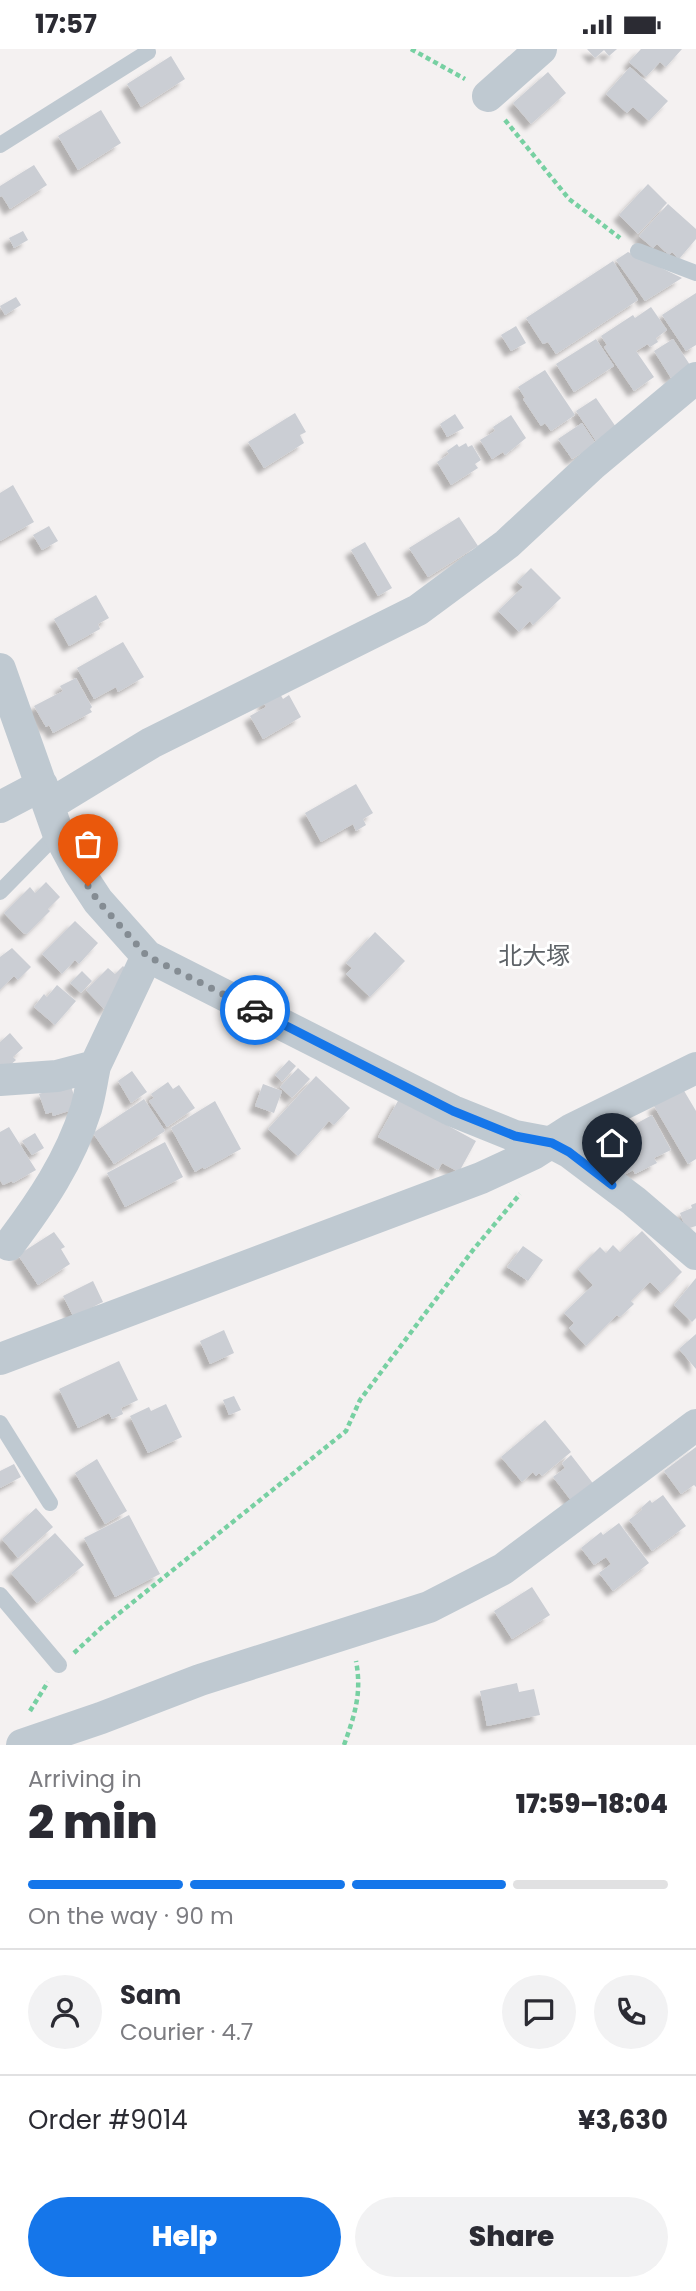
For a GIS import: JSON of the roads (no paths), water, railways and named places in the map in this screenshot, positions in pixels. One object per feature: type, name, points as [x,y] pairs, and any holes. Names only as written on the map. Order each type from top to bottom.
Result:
[{"type":"street","points":[[488,96],[541,49]]},
{"type":"street","points":[[0,807],[50,808],[151,743],[418,610],[507,544],[592,465],[696,378]]},
{"type":"street","points":[[0,669],[50,808],[98,901],[147,956],[453,1111],[543,1149],[569,1152],[634,1201],[696,1254]]},
{"type":"street","points":[[9,1245],[40,1204],[66,1159],[86,1108],[95,1066],[147,956]]},
{"type":"street","points":[[0,1080],[57,1076],[95,1066]]},
{"type":"street","points":[[0,1359],[481,1178],[543,1149],[572,1129],[696,1068]]},
{"type":"street","points":[[23,1732],[101,1719],[200,1680],[429,1607],[503,1569],[696,1425]]},
{"type":"lane","points":[[0,145],[148,53]]},
{"type":"lane","points":[[638,251],[696,273]]},
{"type":"lane","points":[[0,892],[50,808]]},
{"type":"lane","points":[[0,1423],[50,1503]]},
{"type":"lane","points":[[0,1595],[59,1665]]},
{"type":"district","name":"北大塚","points":[[534,955]]}]
